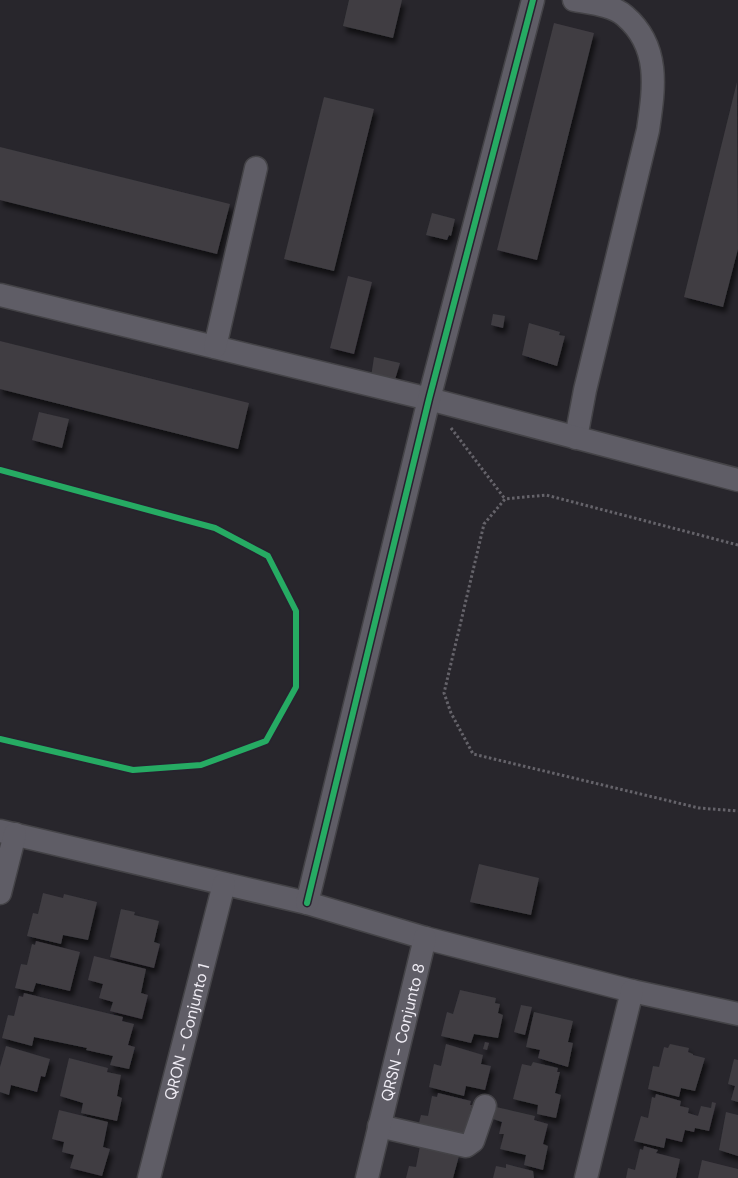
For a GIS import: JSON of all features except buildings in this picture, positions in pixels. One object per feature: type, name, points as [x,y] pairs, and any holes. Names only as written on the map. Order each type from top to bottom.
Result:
[{"type":"street","points":[[307,903],[429,399],[533,0]]},
{"type":"street","points":[[574,0],[598,4],[624,15],[643,37],[652,58],[655,88],[646,140],[576,438]]},
{"type":"street","points":[[215,347],[256,168]]},
{"type":"street","points":[[0,295],[429,399],[738,480]]},
{"type":"street","points":[[0,892],[7,832],[307,903],[425,938],[632,990],[738,1014]]},
{"type":"street","name":"QRON - Conjunto 1","points":[[149,1178],[224,884]]},
{"type":"street","name":"QRSN - Conjunto 8","points":[[366,1178],[425,938]]},
{"type":"street","points":[[586,1178],[632,990]]},
{"type":"street","points":[[379,1126],[466,1146],[473,1141],[485,1106]]},
{"type":"path","points":[[429,399],[505,499]]},
{"type":"path","points":[[738,545],[546,495],[505,499],[484,524],[444,693],[451,713],[473,754],[699,808],[738,811]]},
{"type":"cycle path","points":[[307,903],[429,399],[533,0]]},
{"type":"cycle path","points":[[0,470],[215,528],[268,556],[296,611],[296,687],[266,741],[201,765],[133,770],[0,739]]}]
